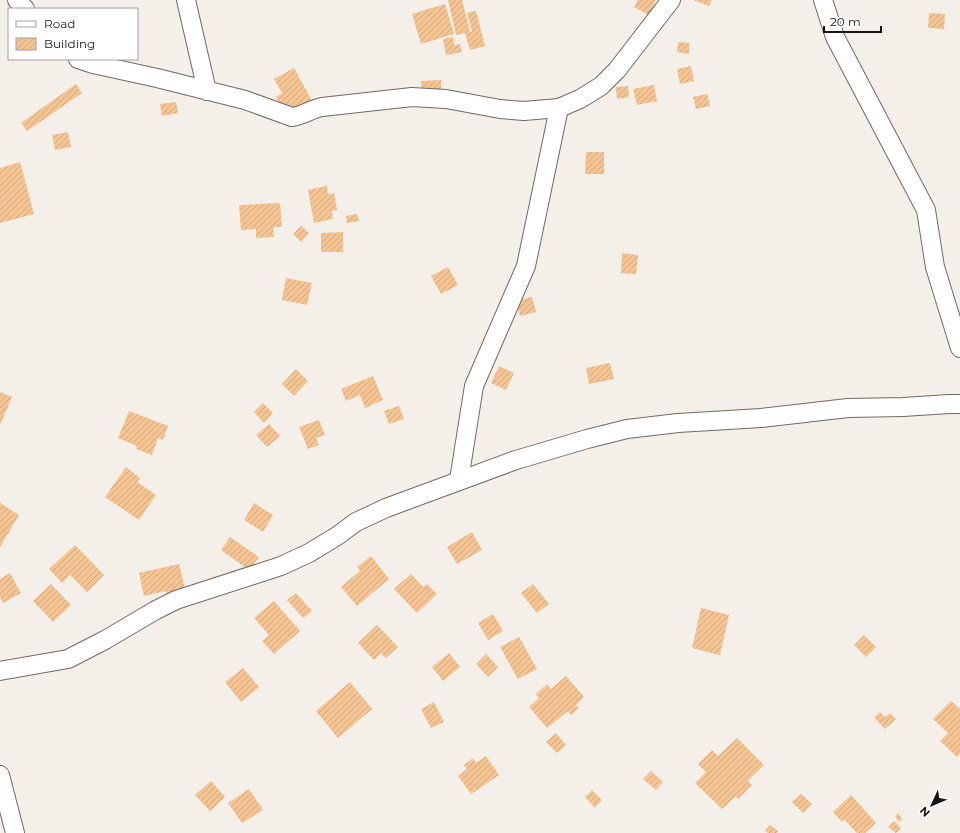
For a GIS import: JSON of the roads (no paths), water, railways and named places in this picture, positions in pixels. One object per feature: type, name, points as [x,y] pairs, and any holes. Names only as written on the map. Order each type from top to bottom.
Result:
[{"type":"street","points":[[17,0],[24,8]]},
{"type":"street","points":[[186,0],[207,91]]},
{"type":"street","points":[[81,60],[244,100],[292,117],[314,108],[412,96],[446,99],[500,109],[524,111],[559,108],[580,99],[601,86],[617,70],[671,0]]},
{"type":"street","points":[[823,0],[835,37],[926,210],[935,267],[960,348]]},
{"type":"street","points":[[459,480],[474,386],[526,266],[559,108]]},
{"type":"street","points":[[0,671],[68,659],[176,600],[281,566],[314,549],[356,522],[386,508],[516,460],[587,439],[626,429],[678,422],[761,418],[848,408],[960,404]]},
{"type":"street","points":[[0,775],[15,833]]}]
